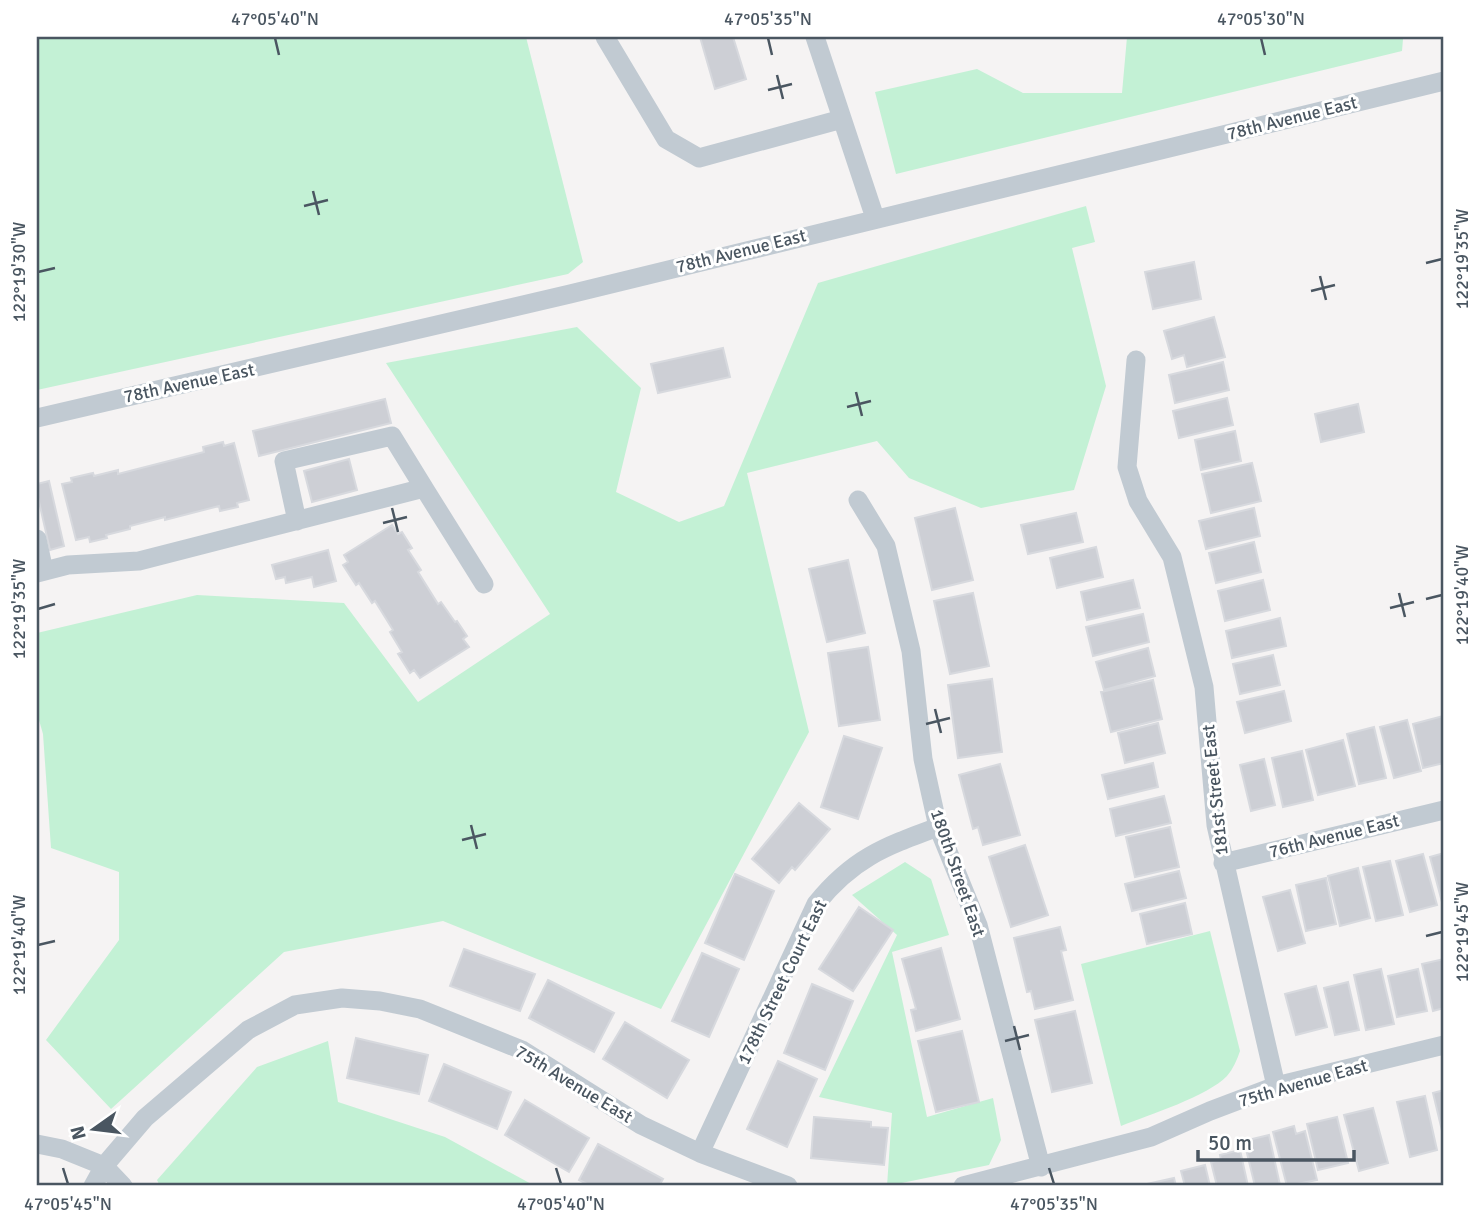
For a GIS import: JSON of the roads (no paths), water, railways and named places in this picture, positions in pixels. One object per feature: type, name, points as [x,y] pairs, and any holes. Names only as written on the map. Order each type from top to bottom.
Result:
[{"type":"street","points":[[605,37],[666,139],[699,158],[842,119]]},
{"type":"street","points":[[815,37],[875,218]]},
{"type":"street","name":"78th Avenue East","points":[[37,418],[254,369],[1444,81]]},
{"type":"street","name":"181st Street East","points":[[1136,360],[1127,467],[1138,501],[1172,557],[1205,687],[1216,825],[1276,1086]]},
{"type":"street","points":[[297,521],[284,461],[392,436],[484,584]]},
{"type":"street","points":[[37,538],[41,572],[68,565],[139,561],[424,488]]},
{"type":"street","name":"180th Street East","points":[[858,500],[886,545],[911,651],[923,759],[938,827],[978,925],[1041,1167]]},
{"type":"street","name":"76th Avenue East","points":[[1223,863],[1444,810]]},
{"type":"street","name":"178th Street Court East","points":[[700,1153],[816,904],[835,880],[864,859],[893,843],[938,827]]},
{"type":"street","name":"75th Avenue East","points":[[93,1186],[104,1166],[145,1118],[248,1030],[295,1005],[342,998],[380,1001],[420,1009],[522,1050],[641,1125],[700,1153],[788,1186]]},
{"type":"street","name":"75th Avenue East","points":[[963,1186],[1151,1138],[1210,1111],[1276,1086],[1444,1045]]},
{"type":"street","points":[[37,1144],[62,1149],[104,1166],[123,1186]]}]
